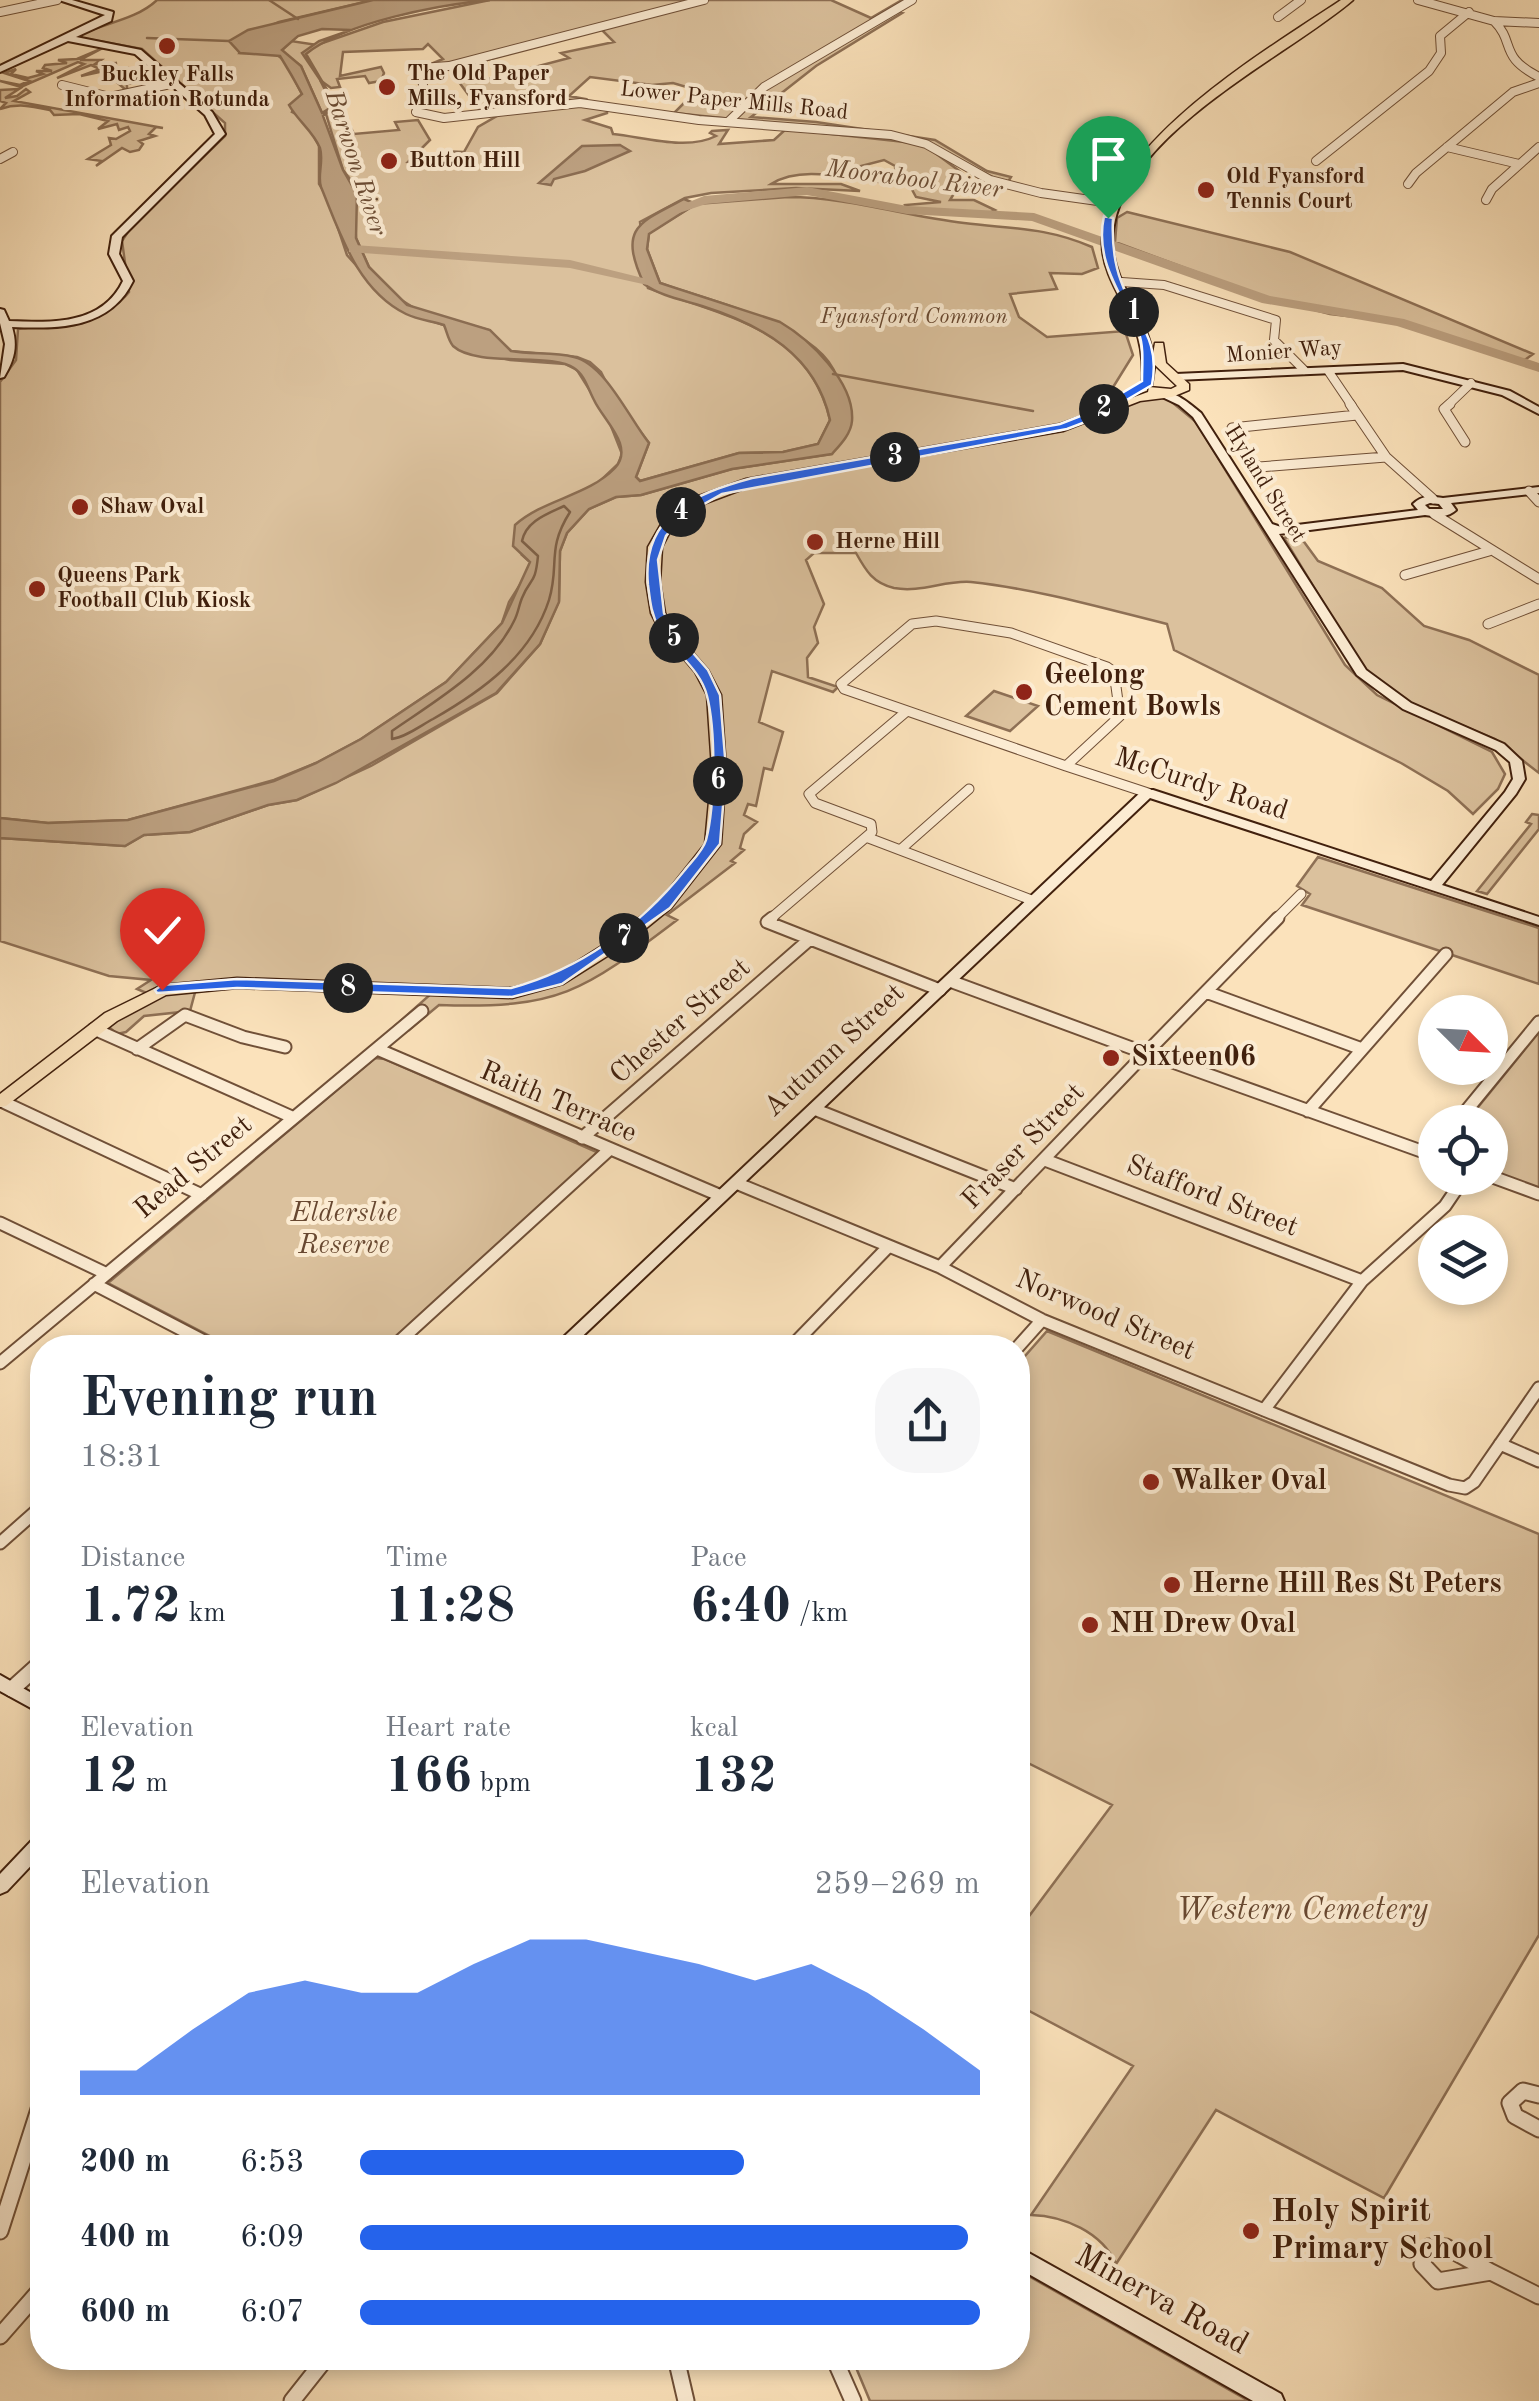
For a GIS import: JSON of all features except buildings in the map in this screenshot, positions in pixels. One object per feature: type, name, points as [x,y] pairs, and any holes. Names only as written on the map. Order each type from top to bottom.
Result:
[{"type":"main road","points":[[1270,52],[1334,0]]},
{"type":"main road","points":[[1180,382],[1159,362],[1158,342],[1117,278],[1107,224],[1112,203],[1131,174],[1191,113],[1270,52],[1348,0]]},
{"type":"main road","points":[[1147,327],[1148,387],[1162,393]]},
{"type":"main road","points":[[1083,420],[1158,376],[1180,382]]},
{"type":"main road","points":[[1,1101],[94,1029],[144,997],[184,986],[237,983],[512,993],[538,989],[575,971],[664,905],[707,855],[715,834],[719,769],[714,695],[701,670],[667,631],[658,613],[652,560],[669,522],[701,500],[752,482],[1039,432],[1083,420],[1135,397],[1162,393],[1180,382]]},
{"type":"street","points":[[0,12],[60,0],[110,14],[108,19],[0,69]]},
{"type":"street","name":"Lower Paper Mills Road","points":[[704,0],[449,66],[421,68],[424,94],[416,112],[444,118],[580,102],[728,122],[802,125],[903,137],[926,144],[990,180],[1041,193],[1112,203]]},
{"type":"street","points":[[728,122],[764,87],[912,0]]},
{"type":"street","points":[[1278,17],[1302,0]]},
{"type":"street","points":[[1418,0],[1494,21],[1539,23]]},
{"type":"street","points":[[1316,161],[1430,71],[1441,53],[1440,36],[1470,12]]},
{"type":"street","points":[[1408,184],[1512,92],[1539,80],[1512,59],[1504,47],[1504,30],[1494,21]]},
{"type":"street","points":[[0,375],[12,345],[2,319],[74,320],[107,309],[123,294],[128,281],[114,254],[116,236],[220,134],[214,120],[134,50],[68,38]]},
{"type":"street","points":[[0,60],[13,63]]},
{"type":"street","points":[[62,85],[110,96],[174,83]]},
{"type":"street","points":[[1447,146],[1519,164]]},
{"type":"street","points":[[1486,200],[1539,147]]},
{"type":"street","points":[[0,159],[13,152]]},
{"type":"street","points":[[1117,278],[1164,286],[1278,322],[1272,334],[1274,340],[1305,372]]},
{"type":"street","name":"Monier Way","points":[[1180,382],[1395,366],[1471,383],[1518,398],[1539,411]]},
{"type":"street","points":[[1327,371],[1386,457],[1406,472],[1459,533],[1539,579]]},
{"type":"street","name":"Hyland Street","points":[[1180,382],[1274,527],[1346,651],[1372,682],[1420,712],[1500,747],[1520,769],[1510,794],[1433,886]]},
{"type":"street","points":[[1466,442],[1444,409],[1471,383]]},
{"type":"street","name":"Hyland Street","points":[[1162,393],[1192,410],[1314,586],[1322,610]]},
{"type":"street","points":[[1357,415],[1239,424],[1233,426],[1232,432],[1251,462],[1259,467],[1386,457]]},
{"type":"street","points":[[1274,527],[1536,496]]},
{"type":"street","points":[[1405,575],[1490,551]]},
{"type":"street","points":[[1488,624],[1539,604]]},
{"type":"street","name":"McCurdy Road","points":[[1066,766],[1120,716],[1114,672],[1107,666],[971,622],[922,622],[912,624],[841,683],[848,690],[1066,766],[1539,922]]},
{"type":"street","points":[[907,710],[809,794],[814,802],[874,828],[767,922],[1139,1054],[1154,1052],[1418,1148]]},
{"type":"street","points":[[900,850],[968,789]]},
{"type":"street","name":"Autumn Street","points":[[574,1335],[1148,793]]},
{"type":"street","points":[[866,837],[1034,901]]},
{"type":"street","points":[[1154,1052],[1301,894]]},
{"type":"street","name":"Chester Street","points":[[582,1138],[810,939]]},
{"type":"street","points":[[1308,1110],[1446,954]]},
{"type":"street","points":[[1206,992],[1362,1049]]},
{"type":"street","name":"Read Street","points":[[32,1335],[422,1011]]},
{"type":"street","points":[[138,1048],[185,1015],[243,1037],[285,1047]]},
{"type":"street","points":[[1472,1105],[1539,1022]]},
{"type":"street","points":[[94,1029],[292,1117]]},
{"type":"street","name":"Raith Terrace","points":[[377,1048],[722,1196]]},
{"type":"street","name":"Fraser Street","points":[[940,1267],[1045,1160],[1139,1054]]},
{"type":"street","points":[[1,1101],[202,1194]]},
{"type":"street","points":[[814,1109],[1016,1190]]},
{"type":"street","points":[[406,1335],[609,1150]]},
{"type":"street","name":"Stafford Street","points":[[1045,1160],[1362,1282]]},
{"type":"street","name":"Norwood Street","points":[[736,1182],[940,1267],[1042,1320],[1458,1487],[1474,1482],[1500,1444]]},
{"type":"street","points":[[1508,1183],[1539,1194]]},
{"type":"street","points":[[1264,1410],[1362,1282],[1452,1195]]},
{"type":"street","points":[[0,1223],[107,1274]]},
{"type":"street","points":[[803,1335],[889,1246]]},
{"type":"street","points":[[94,1284],[193,1335]]},
{"type":"street","points":[[1029,1335],[1042,1320]]},
{"type":"street","name":"Read Street","points":[[2,1360],[30,1337]]},
{"type":"street","points":[[1539,1388],[1500,1444],[1539,1460]]},
{"type":"street","points":[[0,1542],[30,1516]]},
{"type":"street","points":[[30,1670],[6,1686],[30,1699]]},
{"type":"street","points":[[0,1886],[30,1855]]},
{"type":"street","points":[[1539,2095],[1523,2091],[1510,2102],[1515,2116],[1539,2129]]},
{"type":"street","points":[[0,2231],[30,2137]]},
{"type":"street","name":"Minerva Road","points":[[1030,2264],[1273,2401]]},
{"type":"street","points":[[1492,2272],[1539,2296]]},
{"type":"street","points":[[2,2329],[30,2300]]},
{"type":"street","points":[[292,2401],[317,2370]]},
{"type":"street","points":[[678,2370],[682,2399]]},
{"type":"street","points":[[839,2370],[853,2401]]},
{"type":"green space","points":[[157,0],[373,0],[279,22],[263,29],[240,53],[274,53],[291,71],[302,94],[292,112],[304,118],[319,146],[319,184],[328,198],[347,255],[373,284],[428,320],[444,325],[459,349],[510,360],[565,364],[577,370],[609,421],[622,454],[618,464],[522,555],[530,562],[530,569],[509,602],[502,623],[446,682],[361,739],[274,780],[128,820],[48,823],[0,818],[0,382],[16,360],[18,329],[92,317],[129,292],[122,241],[131,227],[225,136],[225,123],[142,49],[82,38],[81,34],[131,16]]},
{"type":"green space","points":[[490,0],[831,0],[871,18],[902,0],[912,0],[897,12],[902,13],[816,66],[751,117],[816,122],[935,140],[987,171],[1011,177],[1008,182],[1001,181],[914,138],[674,113],[697,90],[673,83],[652,85],[590,77],[569,96],[585,99],[582,101],[548,98],[554,102],[481,112],[448,67],[462,66],[431,64],[443,59],[428,44],[423,49],[343,52],[340,76],[381,67],[384,73],[381,81],[369,83],[365,76],[337,79],[340,87],[331,88],[320,80],[333,106],[322,113],[301,66],[281,51],[291,41],[317,45],[383,22]],"holes":[[[600,28],[614,42],[561,53],[569,58],[481,81],[469,65]]]},
{"type":"green space","points":[[103,48],[80,60],[117,63],[103,67],[115,70],[129,68],[111,73],[116,78],[132,75],[122,78],[126,82],[152,74],[164,82],[155,78],[127,84],[127,91],[104,71],[81,76],[100,69],[91,65],[57,78],[84,64],[78,62],[21,87],[0,81],[20,85],[29,81],[4,73],[16,69],[11,74],[28,78],[43,74],[36,71],[52,71],[43,68],[45,65],[67,63],[58,60],[77,59]]},
{"type":"green space","points":[[19,89],[5,98],[26,89],[30,92],[14,101],[163,128],[156,127],[149,134],[155,136],[139,141],[143,144],[139,150],[130,152],[122,148],[96,166],[102,161],[88,159],[111,145],[109,138],[116,139],[130,131],[128,127],[119,130],[117,124],[98,129],[108,121],[79,114],[54,115],[50,110],[31,106],[0,109],[6,103],[0,101],[0,90]]},
{"type":"green space","points":[[569,105],[607,109],[607,113],[585,120],[611,128],[613,134],[665,142],[705,140],[716,136],[712,131],[728,130],[719,144],[774,140],[786,129],[923,144],[962,173],[957,179],[966,183],[958,187],[950,200],[974,200],[995,210],[987,214],[906,208],[905,205],[941,202],[916,197],[910,186],[896,182],[895,166],[884,160],[842,171],[878,175],[895,183],[800,175],[771,184],[841,184],[860,191],[796,188],[711,193],[685,198],[640,222],[648,288],[733,318],[783,345],[803,364],[819,389],[830,420],[818,444],[783,452],[739,453],[640,481],[636,477],[649,443],[612,394],[601,372],[590,362],[577,357],[511,351],[489,330],[419,311],[395,296],[369,267],[356,238],[353,183],[343,170],[326,114],[333,110],[348,122],[344,126],[350,126],[354,134],[399,130],[395,122],[418,120],[430,140],[408,162],[439,164],[438,151],[464,152],[478,127],[504,112]]},
{"type":"green space","name":"Fyansford Common","points":[[788,197],[1044,232],[1092,247],[1098,268],[1082,274],[1050,273],[1057,289],[1010,294],[1019,317],[1047,337],[1125,331],[1133,355],[1102,405],[1085,415],[1161,393],[1196,422],[1345,665],[1377,695],[1492,752],[1505,774],[1498,789],[1473,814],[1448,791],[1401,763],[1174,650],[1167,624],[996,585],[961,582],[894,588],[871,575],[856,553],[814,553],[806,560],[824,604],[814,627],[818,643],[807,658],[808,677],[838,687],[833,692],[772,671],[759,722],[783,732],[772,770],[764,768],[756,806],[748,804],[744,815],[757,822],[744,834],[740,848],[744,850],[731,861],[735,863],[667,915],[677,920],[592,980],[542,999],[514,1004],[439,1005],[409,1030],[396,1025],[432,993],[197,985],[190,1011],[144,1016],[126,1032],[117,1034],[103,1022],[149,994],[137,989],[151,980],[109,976],[0,941],[0,838],[125,846],[144,835],[190,832],[268,805],[297,800],[371,766],[497,693],[540,644],[559,601],[560,551],[567,533],[589,509],[616,497],[641,495],[732,469],[832,454],[839,392],[830,364],[814,347],[763,318],[660,283],[647,249],[649,233],[696,204]]},
{"type":"green space","points":[[1127,212],[1290,252],[1533,354],[1522,362],[1399,322],[1330,314],[1261,296],[1115,242],[1117,218]]},
{"type":"green space","points":[[1299,535],[1318,561],[1382,588],[1424,626],[1469,640],[1539,675],[1539,773],[1495,739],[1406,702],[1364,670],[1284,538]]},
{"type":"green space","points":[[994,691],[1038,706],[1010,731],[966,716]]},
{"type":"green space","points":[[1532,814],[1539,815],[1539,829],[1487,894],[1477,891],[1531,824],[1526,822]]},
{"type":"green space","points":[[1318,857],[1539,928],[1539,984],[1302,905],[1310,894],[1297,886]]},
{"type":"green space","points":[[1539,1032],[1539,1191],[1508,1180],[1508,1105],[1480,1105],[1496,1085],[1508,1085],[1508,1070]]},
{"type":"green space","name":"Elderslie Reserve","points":[[375,1058],[599,1153],[398,1335],[208,1335],[108,1283]]},
{"type":"green space","name":"Western Cemetery","points":[[1047,1331],[1539,1534],[1539,1935],[1384,2198],[1216,2110],[1116,2264],[1101,2243],[1081,2228],[1031,2215],[1133,2066],[1030,2011],[1030,1915],[1112,1805],[1030,1764],[1030,1350]]},
{"type":"green space","points":[[1030,2277],[1249,2401],[870,2401],[857,2370],[1030,2370]]},
{"type":"water","points":[[373,0],[490,0],[394,17],[323,43],[306,54],[329,92],[302,53],[319,41],[351,30],[322,29],[298,36],[282,50],[301,66],[322,113],[331,110],[323,116],[343,170],[357,194],[356,238],[369,267],[407,305],[490,330],[511,351],[566,355],[596,370],[649,443],[636,477],[640,481],[739,453],[783,452],[818,444],[830,420],[813,377],[783,346],[745,323],[664,295],[644,284],[633,250],[637,230],[684,199],[696,204],[649,234],[647,249],[660,283],[780,322],[792,330],[838,377],[851,406],[851,426],[832,454],[732,469],[641,495],[616,497],[589,509],[567,533],[560,551],[559,602],[540,644],[496,693],[336,783],[297,800],[268,805],[190,832],[144,835],[125,846],[0,838],[0,818],[48,823],[128,820],[274,781],[361,739],[446,682],[502,623],[530,562],[513,546],[515,525],[539,509],[592,485],[620,460],[620,442],[584,378],[574,368],[549,361],[464,353],[453,346],[444,325],[406,314],[375,290],[352,259],[321,187],[320,148],[289,105],[302,94],[280,56],[240,53],[229,41],[248,30]]},
{"type":"water","points":[[620,145],[630,151],[585,171],[554,179],[551,185],[539,183],[582,146]]},
{"type":"waterway","points":[[269,0],[298,19]]},
{"type":"waterway","points":[[147,38],[229,41]]},
{"type":"waterway","name":"Moorabool River","points":[[670,212],[704,200],[807,191],[907,210],[1034,217],[1267,300],[1399,322],[1539,368]]},
{"type":"waterway","name":"Barwon River","points":[[354,249],[570,264],[652,282]]},
{"type":"waterway","points":[[833,374],[1033,411]]},
{"type":"place","name":"Buckley Falls Information Rotunda","points":[[167,46]]},
{"type":"place","name":"The Old Paper Mills, Fyansford","points":[[387,87]]},
{"type":"place","name":"Button Hill","points":[[389,161]]},
{"type":"place","name":"Old Fyansford Tennis Court","points":[[1206,190]]},
{"type":"place","name":"Shaw Oval","points":[[80,507]]},
{"type":"place","name":"Herne Hill","points":[[815,542]]},
{"type":"place","name":"Queens Park Football Club Kiosk","points":[[37,589]]},
{"type":"place","name":"Geelong Cement Bowls","points":[[1024,692]]},
{"type":"place","name":"Sixteen06","points":[[1111,1058]]},
{"type":"place","name":"Walker Oval","points":[[1151,1482]]},
{"type":"place","name":"Herne Hill Res St Peters","points":[[1172,1585]]},
{"type":"place","name":"NH Drew Oval","points":[[1090,1625]]},
{"type":"place","name":"Holy Spirit Primary School","points":[[1251,2231]]},
{"type":"route","points":[[162,990],[237,983],[512,993],[557,981],[646,921],[698,866],[713,844],[719,769],[714,695],[701,670],[667,631],[658,613],[652,560],[660,535],[679,513],[718,492],[752,482],[1063,427],[1092,416],[1148,382],[1146,338],[1116,282],[1107,246],[1108,218]]}]
